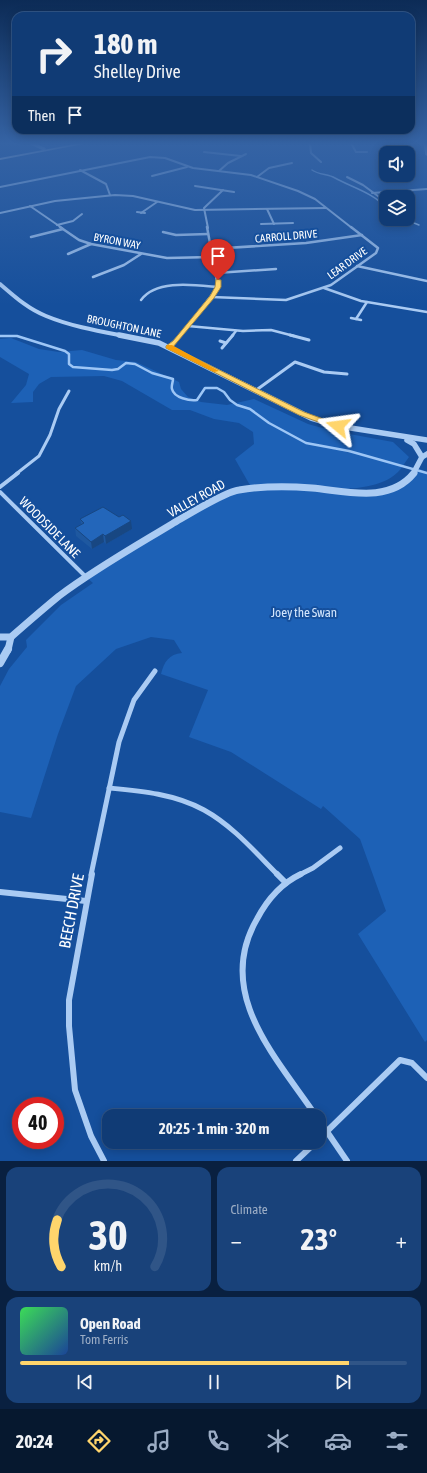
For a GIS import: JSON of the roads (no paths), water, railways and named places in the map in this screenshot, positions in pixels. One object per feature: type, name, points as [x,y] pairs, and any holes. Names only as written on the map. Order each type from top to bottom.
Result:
[{"type":"street","points":[[0,213],[55,201],[90,197]]},
{"type":"street","points":[[136,197],[190,210],[326,208]]},
{"type":"street","points":[[168,347],[175,342],[212,297],[218,287],[204,210],[207,204],[215,197]]},
{"type":"street","name":"LEAR DRIVE","points":[[212,297],[284,300],[331,285],[378,250],[377,246],[310,197]]},
{"type":"street","points":[[141,213],[157,202]]},
{"type":"street","name":"BYRON WAY","points":[[30,206],[80,240],[91,244],[171,259],[212,257]]},
{"type":"street","points":[[267,209],[274,224]]},
{"type":"street","points":[[137,212],[145,213]]},
{"type":"street","points":[[57,225],[73,221],[81,215],[76,216]]},
{"type":"street","points":[[261,224],[293,223]]},
{"type":"street","points":[[31,237],[63,229]]},
{"type":"street","points":[[162,232],[176,235],[208,234]]},
{"type":"street","name":"CARROLL DRIVE","points":[[210,249],[306,243],[362,235]]},
{"type":"street","points":[[68,254],[91,244]]},
{"type":"street","points":[[93,277],[124,265],[141,254]]},
{"type":"street","points":[[357,266],[427,281]]},
{"type":"street","points":[[216,273],[276,269]]},
{"type":"street","name":"BROUGHTON LANE","points":[[0,284],[24,304],[54,319],[88,329],[150,341],[168,347],[255,391],[321,422],[399,437],[427,440]]},
{"type":"street","points":[[136,297],[141,298],[147,293],[166,286],[218,287]]},
{"type":"street","points":[[324,288],[344,297],[427,312]]},
{"type":"street","points":[[356,319],[367,302]]},
{"type":"street","points":[[351,318],[361,320]]},
{"type":"street","points":[[188,326],[236,331],[265,330],[297,336],[309,340]]},
{"type":"street","points":[[222,348],[236,331]]},
{"type":"street","points":[[294,339],[297,336]]},
{"type":"street","points":[[220,341],[226,343]]},
{"type":"street","points":[[255,391],[295,362],[324,372],[347,374]]},
{"type":"street","points":[[0,487],[39,456],[50,434],[59,408],[68,391]]},
{"type":"street","name":"VALLEY ROAD","points":[[11,637],[59,596],[86,577],[194,512],[237,490],[277,486],[312,488],[343,493],[375,493],[393,490],[403,484],[413,474],[425,455],[414,444],[399,437]]},
{"type":"street","name":"WOODSIDE LANE","points":[[0,492],[86,577]]},
{"type":"street","points":[[0,638],[11,637],[7,652],[0,663]]},
{"type":"street","name":"BEECH DRIVE","points":[[104,1161],[91,1136],[75,1090],[69,1026],[71,981],[119,742],[134,700],[154,671]]},
{"type":"street","points":[[110,788],[163,794],[191,803],[205,810],[234,831],[286,883]]},
{"type":"street","points":[[311,1109],[260,1032],[249,1011],[243,982],[242,956],[248,935],[264,907],[286,883],[313,868],[340,848]]},
{"type":"street","points":[[0,892],[86,901]]},
{"type":"street","points":[[347,1161],[327,1131],[400,1060],[410,1061],[415,1064],[427,1078]]},
{"type":"street","points":[[296,1161],[309,1149]]},
{"type":"waterway","points":[[373,197],[379,201]]},
{"type":"waterway","points":[[415,223],[419,225]]},
{"type":"waterway","points":[[0,336],[17,336],[65,351],[69,354],[69,364],[73,367],[112,370],[118,369],[126,363],[135,364],[152,373],[173,379],[173,392],[179,397],[190,400],[197,400],[205,388],[217,388],[224,392],[230,400],[237,405],[250,409],[269,423],[306,443],[349,451],[427,473]]},
{"type":"park label","name":"Joey the Swan","points":[[304,612]]}]
